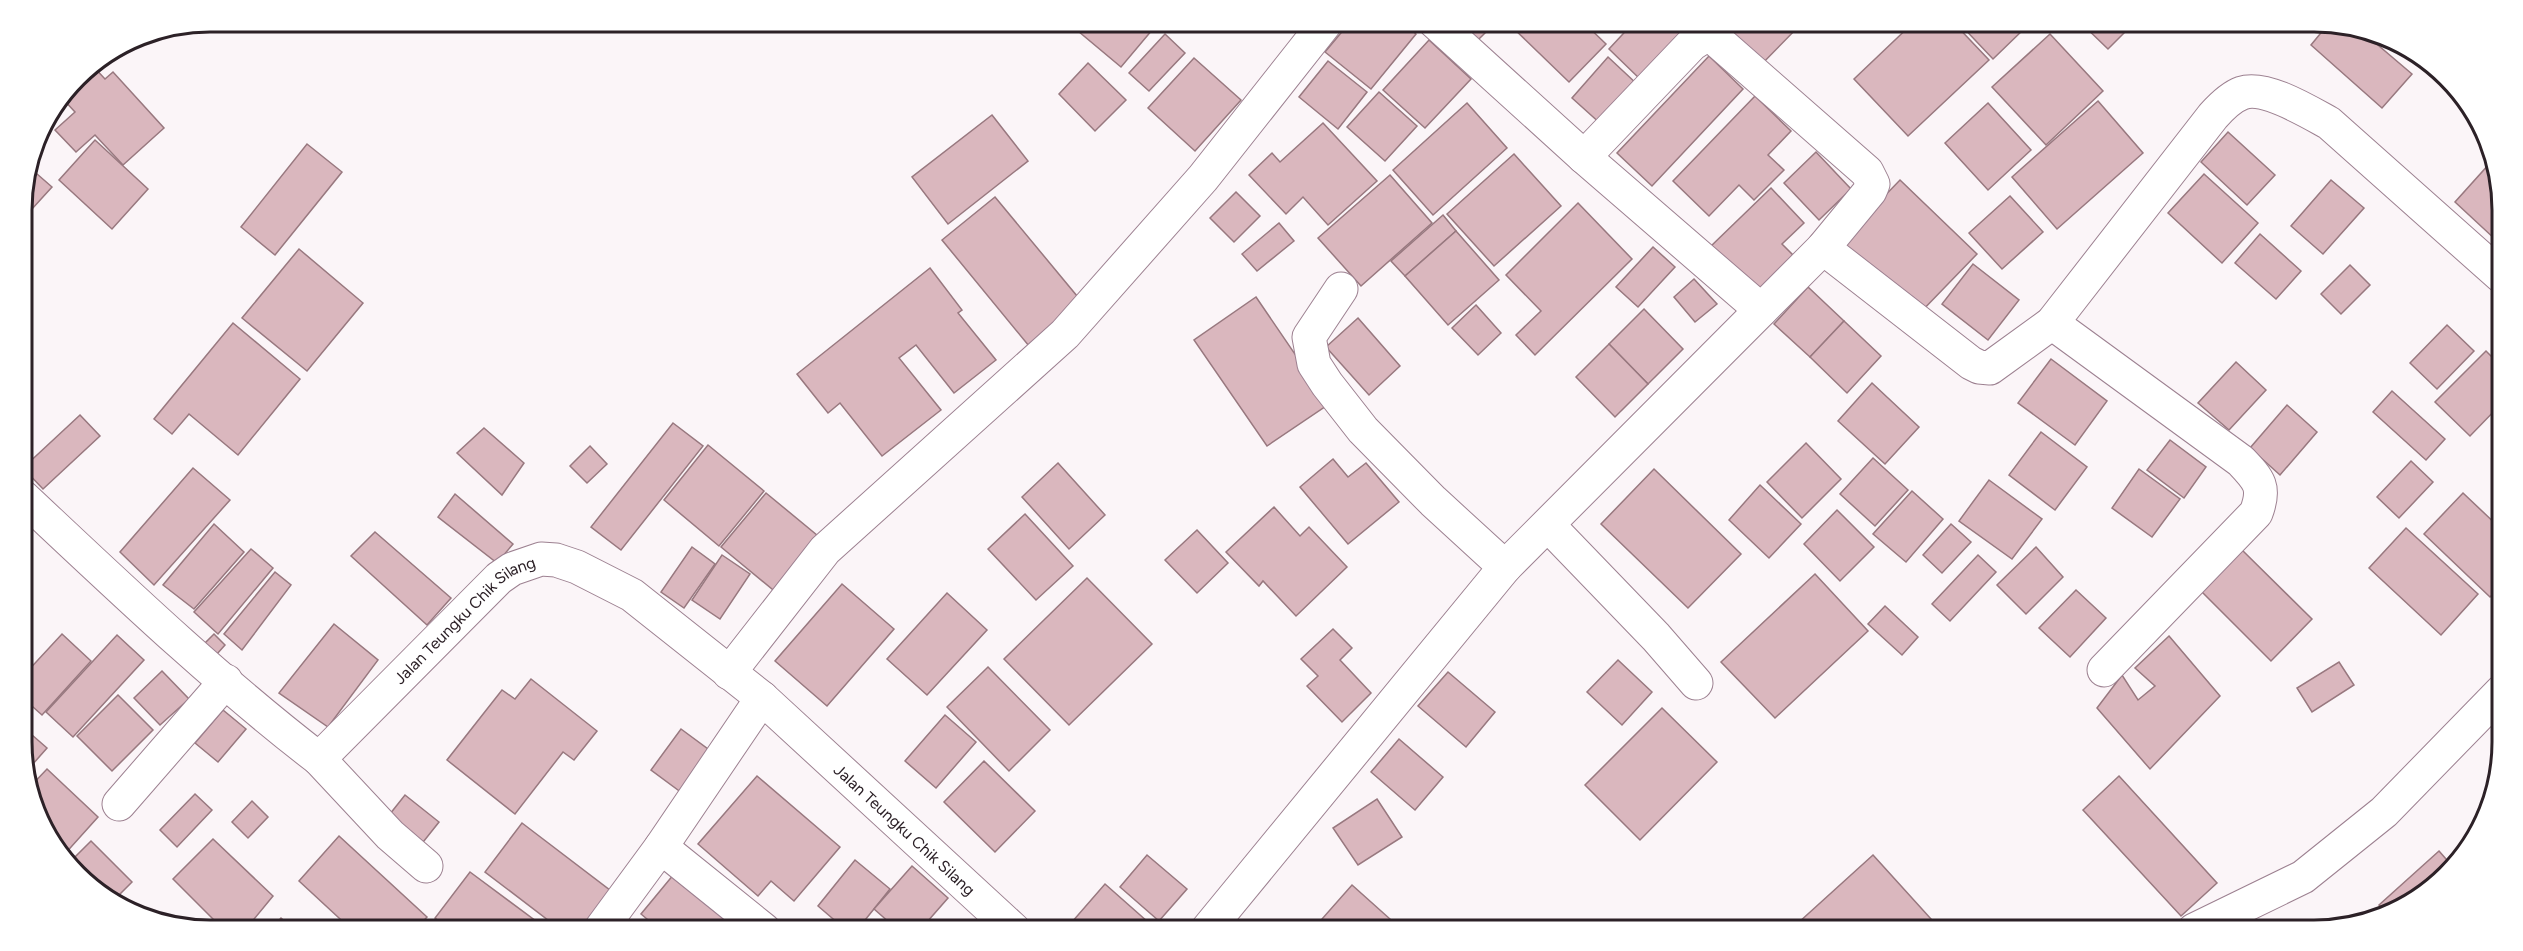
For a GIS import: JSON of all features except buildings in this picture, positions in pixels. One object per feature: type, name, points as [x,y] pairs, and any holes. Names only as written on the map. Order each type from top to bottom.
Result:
[{"type":"street","points":[[729,673],[825,550],[1065,334],[1203,178],[1318,32]]},
{"type":"street","points":[[1446,32],[1584,157],[1761,310]]},
{"type":"street","points":[[1216,920],[1505,567],[1823,248],[1870,191],[1873,184],[1870,178],[1713,37],[1703,37],[1692,44],[1584,157]]},
{"type":"street","points":[[1823,248],[1971,363],[1979,367],[1990,368],[2000,363],[2052,323],[2213,116],[2224,105],[2245,92],[2269,94],[2329,123],[2492,268]]},
{"type":"street","points":[[1341,289],[1309,337],[1314,364],[1363,430],[1433,501],[1505,567]]},
{"type":"street","points":[[2052,323],[2241,460],[2258,479],[2262,498],[2256,513],[2104,670]]},
{"type":"street","points":[[32,505],[226,681],[319,759],[390,835],[426,866]]},
{"type":"street","points":[[1548,525],[1656,637],[1696,683]]},
{"type":"street","name":"Jalan Teungku Chik Silang","points":[[319,759],[499,578],[512,569],[541,559],[556,560],[577,567],[632,595],[674,627],[762,698],[1003,920]]},
{"type":"street","points":[[119,804],[226,681]]},
{"type":"street","points":[[607,920],[661,847],[762,698]]},
{"type":"street","points":[[2216,919],[2303,877],[2384,812],[2492,701]]},
{"type":"street","points":[[661,847],[751,920]]}]
